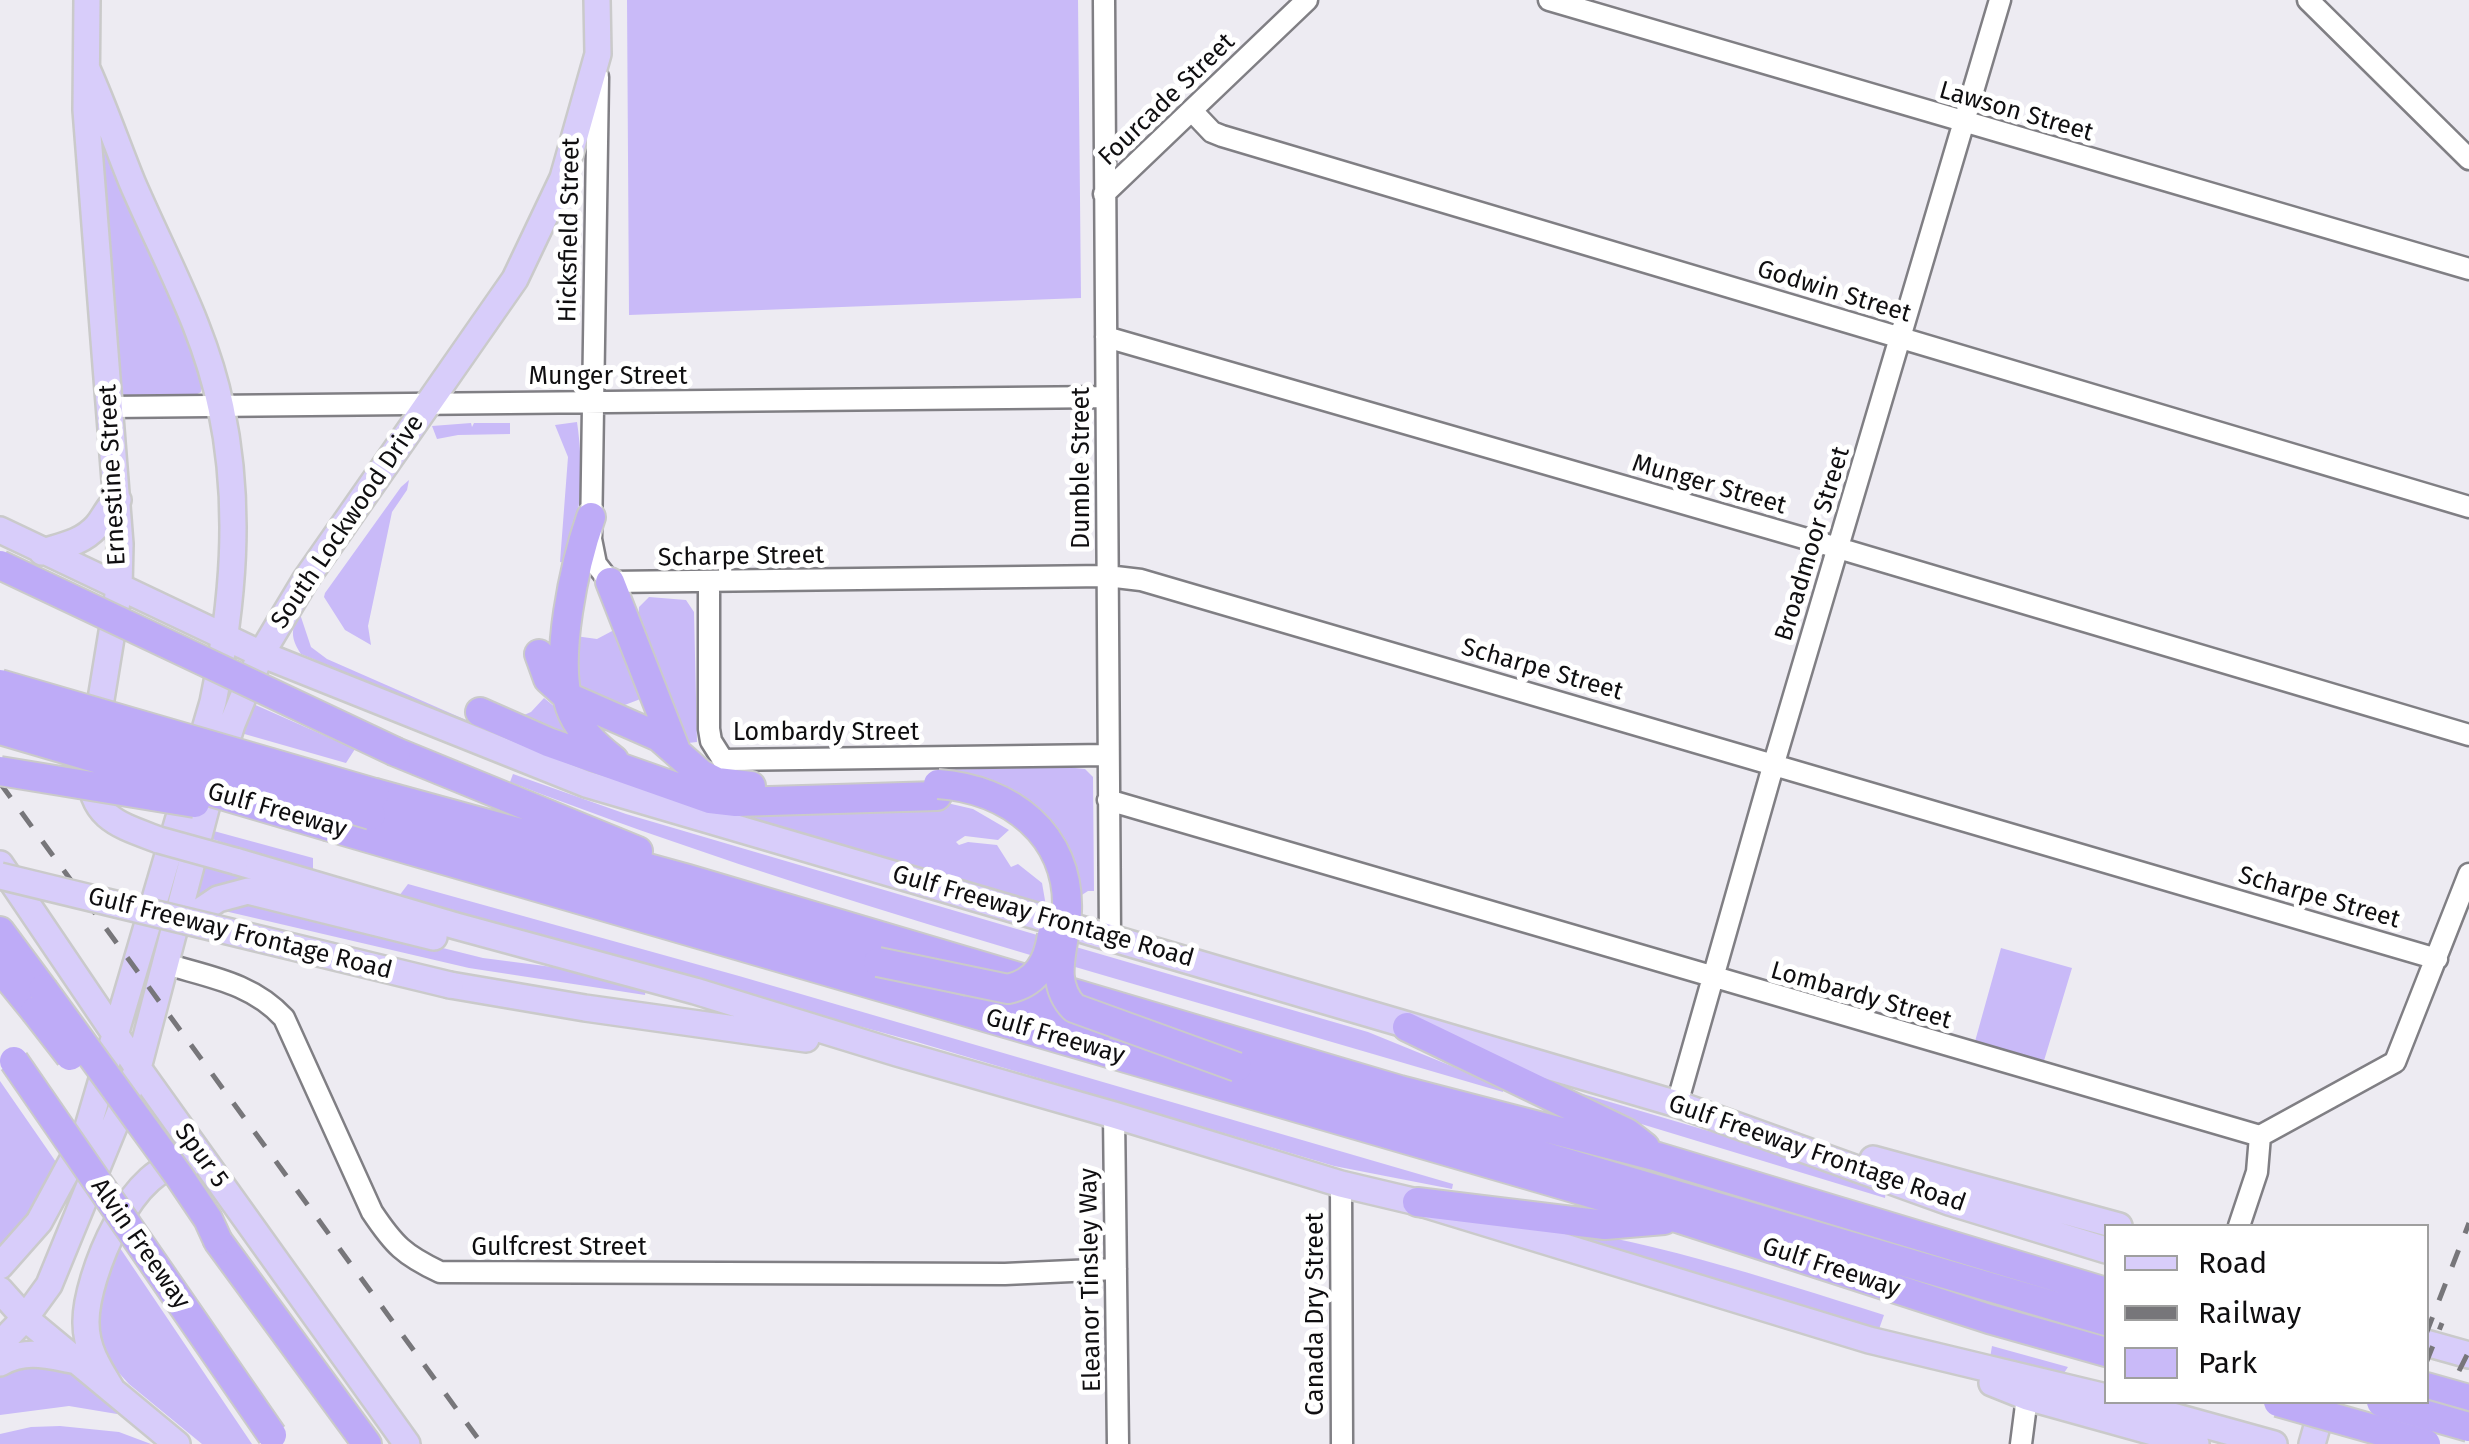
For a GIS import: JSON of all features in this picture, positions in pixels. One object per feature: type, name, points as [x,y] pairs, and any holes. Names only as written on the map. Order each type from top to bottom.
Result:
[{"type":"highway","points":[[591,517],[574,566],[570,593],[568,697],[572,713],[590,738],[623,768]]},
{"type":"highway","points":[[0,565],[396,752],[632,848],[688,879]]},
{"type":"highway","points":[[610,582],[676,750]]},
{"type":"highway","points":[[540,654],[548,679],[568,697],[644,730],[676,750],[701,774],[732,786],[984,792],[1007,802],[1040,831],[1053,849],[1066,884],[1068,907],[1060,987],[1074,1008],[1237,1067]]},
{"type":"highway","name":"Gulf Freeway","points":[[0,684],[370,815],[1680,1219],[1989,1319],[2104,1351]]},
{"type":"highway","name":"Gulf Freeway","points":[[0,705],[1607,1175],[2002,1276],[2104,1292]]},
{"type":"highway","points":[[480,712],[548,742],[710,799],[736,802],[938,790],[989,805],[1010,818],[1030,838],[1042,856],[1053,893],[1054,914],[1048,952],[1033,978],[1008,989],[878,962]]},
{"type":"highway","name":"Gulf Freeway","points":[[0,730],[330,826],[370,815],[688,879],[1400,1090],[1658,1158],[2002,1276],[2104,1320]]},
{"type":"highway","points":[[548,742],[644,730]]},
{"type":"highway","points":[[0,770],[330,826]]},
{"type":"highway","points":[[0,932],[39,1000],[179,1176],[218,1241],[367,1444]]},
{"type":"highway","points":[[0,968],[39,1000]]},
{"type":"highway","points":[[1407,1026],[1627,1132],[1658,1158]]},
{"type":"highway","name":"Alvin Freeway","points":[[7,1053],[275,1439]]},
{"type":"highway","points":[[1417,1202],[1605,1225],[1680,1219]]},
{"type":"highway","points":[[2429,1387],[2469,1399]]},
{"type":"highway","points":[[2285,1404],[2426,1444]]},
{"type":"highway","points":[[2389,1404],[2469,1427]]},
{"type":"main road","name":"Ernestine Street","points":[[86,0],[86,110],[118,500],[119,589],[90,768],[90,789],[95,805],[112,820],[159,840]]},
{"type":"main road","name":"South Lockwood Drive","points":[[0,1344],[49,1285],[138,1068],[212,786],[260,654],[306,579],[515,279],[562,178],[598,54],[598,0]]},
{"type":"main road","name":"Ernestine Street","points":[[88,70],[133,184],[185,296],[221,407],[232,479],[234,564],[226,636]]},
{"type":"main road","points":[[42,552],[87,536],[118,500]]},
{"type":"main road","name":"Gulf Freeway Frontage Road","points":[[0,530],[260,654],[586,784],[1677,1104],[1949,1202],[2104,1249]]},
{"type":"main road","points":[[0,1266],[39,1222],[85,1137],[213,702],[226,636]]},
{"type":"main road","name":"Gulf Freeway Frontage Road","points":[[159,840],[695,990],[896,1054],[1114,1114],[1340,1184],[1417,1202],[1923,1355],[2104,1397]]},
{"type":"main road","name":"Spur 5","points":[[0,864],[138,1068],[407,1444]]},
{"type":"main road","name":"Gulf Freeway Frontage Road","points":[[0,876],[450,984],[896,1054]]},
{"type":"main road","points":[[175,928],[218,899],[248,891],[432,936],[582,961]]},
{"type":"main road","points":[[1772,1136],[1918,1170],[2112,1224]]},
{"type":"main road","points":[[111,1388],[93,1359],[85,1328],[95,1270],[130,1200],[151,1177],[180,1163],[201,1166],[216,1176]]},
{"type":"main road","points":[[0,1290],[25,1318],[177,1444]]},
{"type":"main road","points":[[2429,1344],[2469,1355]]},
{"type":"main road","points":[[0,1363],[35,1352],[79,1362]]},
{"type":"main road","points":[[1923,1355],[2027,1397],[2196,1444]]},
{"type":"main road","points":[[2129,1404],[2274,1444]]},
{"type":"main road","points":[[2313,1440],[2323,1404]]},
{"type":"street","name":"Dumble Street","points":[[1104,0],[1110,937]]},
{"type":"street","points":[[1274,0],[1290,17]]},
{"type":"street","name":"Fourcade Street","points":[[1104,194],[1307,0]]},
{"type":"street","name":"Lawson Street","points":[[1550,0],[2469,269]]},
{"type":"street","name":"Broadmoor Street","points":[[1677,1104],[2000,0]]},
{"type":"street","points":[[2308,0],[2469,159]]},
{"type":"street","name":"Hicksfield Street","points":[[598,54],[591,517],[592,553],[600,572],[610,582]]},
{"type":"street","name":"Godwin Street","points":[[1193,112],[1205,126],[1222,136],[2469,507]]},
{"type":"street","name":"Munger Street","points":[[1106,337],[1838,548],[2469,736]]},
{"type":"street","name":"Munger Street","points":[[110,407],[1106,397]]},
{"type":"street","name":"Scharpe Street","points":[[610,582],[1107,576],[1141,580],[2437,959]]},
{"type":"street","name":"Lombardy Street","points":[[709,583],[709,729],[716,752],[723,760],[1108,755]]},
{"type":"street","name":"Lombardy Street","points":[[1108,800],[2260,1136]]},
{"type":"street","points":[[2240,1224],[2257,1172],[2260,1136],[2395,1062],[2469,874]]},
{"type":"street","name":"Gulfcrest Street","points":[[166,964],[249,990],[284,1018],[372,1212],[409,1258],[440,1272],[1004,1274],[1116,1269]]},
{"type":"street","name":"Eleanor Tinsley Way","points":[[1114,1114],[1118,1444]]},
{"type":"street","name":"Canada Dry Street","points":[[1340,1184],[1342,1444]]},
{"type":"street","points":[[2021,1444],[2027,1397]]},
{"type":"green space","points":[[627,0],[1078,0],[1081,298],[629,315]]},
{"type":"green space","points":[[96,112],[169,282],[203,379],[201,392],[192,397],[114,395]]},
{"type":"green space","points":[[577,422],[580,494],[567,563],[560,562],[568,457],[555,425]]},
{"type":"green space","points":[[471,423],[472,427],[474,423],[510,423],[510,434],[437,439],[432,426]]},
{"type":"green space","points":[[409,480],[392,512],[368,626],[371,645],[345,630],[324,597]]},
{"type":"green space","points":[[649,597],[686,600],[694,612],[697,742],[688,743],[638,623],[639,607]]},
{"type":"green space","points":[[300,614],[311,647],[327,659],[498,734],[685,799],[947,803],[973,809],[1009,830],[998,840],[965,836],[956,842],[997,845],[1011,867],[1018,864],[1042,883],[1046,906],[688,804],[504,740],[301,654],[293,634]]},
{"type":"green space","points":[[614,630],[643,698],[617,708],[582,690],[574,666],[575,636],[597,639]]},
{"type":"green space","points":[[544,698],[560,711],[575,732],[570,736],[517,718],[531,712]]},
{"type":"green space","points":[[251,703],[355,749],[346,763],[241,733]]},
{"type":"green space","points":[[1085,769],[1093,777],[1094,891],[1074,900],[1053,839],[937,775],[937,770]]},
{"type":"green space","points":[[513,774],[626,814],[1044,937],[1037,957],[904,917],[575,807],[510,782]]},
{"type":"green space","points":[[210,830],[313,858],[313,872],[209,838]]},
{"type":"green space","points":[[203,864],[261,881],[193,904]]},
{"type":"green space","points":[[408,884],[1453,1184],[1452,1189],[1334,1166],[917,1042],[396,900]]},
{"type":"green space","points":[[246,899],[483,958],[568,969],[646,988],[645,995],[469,968],[216,909]]},
{"type":"green space","points":[[1069,945],[1368,1032],[1503,1087],[1503,1092],[1065,964]]},
{"type":"green space","points":[[2001,948],[2072,968],[2043,1064],[1974,1045]]},
{"type":"green space","points":[[0,1081],[56,1162],[32,1208],[0,1251]]},
{"type":"green space","points":[[1576,1092],[1753,1144],[1886,1190],[1885,1198],[1638,1123],[1574,1098]]},
{"type":"green space","points":[[1513,1222],[1654,1248],[1884,1315],[1878,1332]]},
{"type":"green space","points":[[118,1245],[252,1444],[202,1444],[129,1384],[108,1361],[98,1337],[99,1285]]},
{"type":"green space","points":[[32,1337],[119,1408],[117,1414],[69,1406],[0,1415],[0,1357]]},
{"type":"green space","points":[[1992,1346],[2068,1367],[2064,1373],[1990,1358]]},
{"type":"green space","points":[[60,1426],[119,1432],[151,1444],[0,1444],[0,1434]]},
{"type":"railway","points":[[0,783],[482,1444]]},
{"type":"railway","points":[[2429,1326],[2469,1223]]},
{"type":"railway","points":[[2429,1356],[2442,1323]]},
{"type":"railway","points":[[2459,1371],[2469,1351]]},
{"type":"railway","points":[[2395,1444],[2410,1404]]}]
